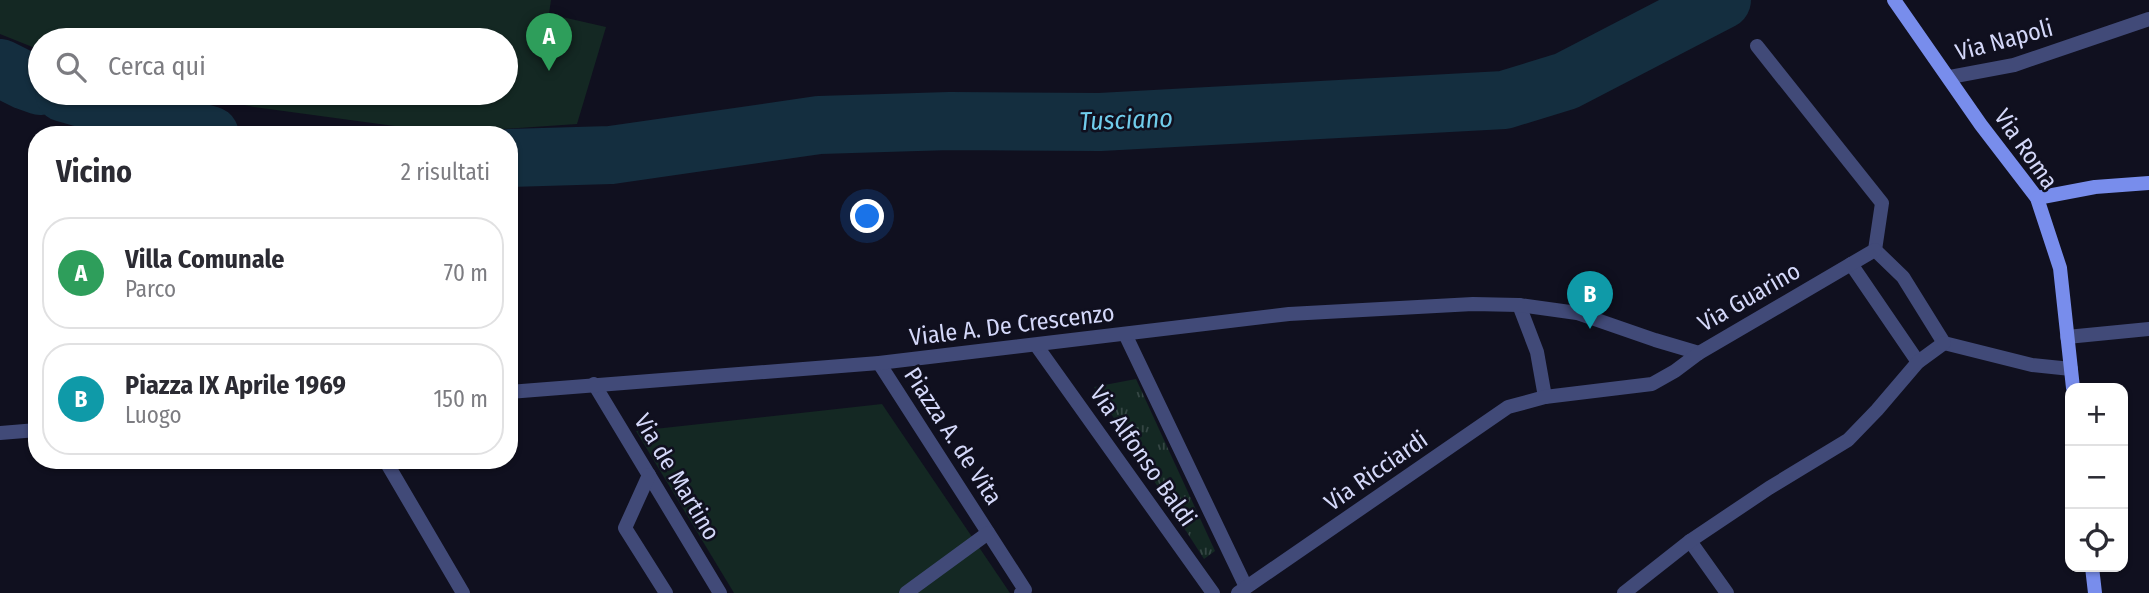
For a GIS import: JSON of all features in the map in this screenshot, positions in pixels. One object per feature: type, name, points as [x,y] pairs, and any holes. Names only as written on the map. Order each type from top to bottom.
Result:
[{"type":"main road","name":"Via Roma","points":[[1894,0],[1981,125],[2037,198],[2060,268],[2072,383]]},
{"type":"main road","points":[[2037,198],[2095,187],[2149,183]]},
{"type":"main road","points":[[2093,572],[2095,593]]},
{"type":"street","name":"Via Napoli","points":[[1950,77],[2014,65],[2149,19]]},
{"type":"street","points":[[1757,46],[1882,203],[1875,250],[1903,276],[1944,342],[2032,365],[2071,369]]},
{"type":"street","name":"Via Guarino","points":[[1545,397],[1652,384],[1699,353],[1875,250]]},
{"type":"street","points":[[1851,264],[1918,362]]},
{"type":"street","name":"Viale A. De Crescenzo","points":[[518,391],[879,363],[1289,314],[1474,304],[1519,305],[1577,313],[1699,353]]},
{"type":"street","points":[[1519,305],[1536,352],[1545,397]]},
{"type":"street","points":[[2067,337],[2149,330]]},
{"type":"street","name":"Via Alfonso Baldi","points":[[1125,334],[1242,590]]},
{"type":"street","points":[[1625,593],[1690,541],[1847,440],[1918,362],[1944,342]]},
{"type":"street","name":"Via Alfonso Baldi","points":[[1036,345],[1213,593]]},
{"type":"street","name":"Piazza A. de Vita","points":[[879,363],[1025,590],[1021,593]]},
{"type":"street","name":"Via de Martino","points":[[594,384],[720,593]]},
{"type":"street","name":"Via Ricciardi","points":[[1242,590],[1508,407],[1545,397]]},
{"type":"street","points":[[0,433],[28,431]]},
{"type":"street","points":[[390,469],[463,593]]},
{"type":"street","points":[[649,475],[625,528],[666,593]]},
{"type":"street","name":"Piazza A. de Vita","points":[[906,593],[988,533]]},
{"type":"street","points":[[1690,541],[1727,593]]},
{"type":"green space","points":[[0,0],[551,0],[549,14],[606,27],[577,124],[518,128],[394,126],[244,105],[518,105],[518,28],[28,28],[28,45],[0,34]]},
{"type":"green space","points":[[1136,379],[1215,551],[1204,559],[1094,387]]},
{"type":"green space","points":[[882,404],[1010,593],[734,593],[636,431]]},
{"type":"waterway","name":"Tusciano","points":[[518,158],[611,155],[819,125],[950,121],[1100,122],[1504,100],[1566,81],[1722,0]]},
{"type":"waterway","name":"Tusciano","points":[[0,68],[28,82]]},
{"type":"waterway","name":"Tusciano","points":[[106,105],[179,126]]},
{"type":"place","name":"Villa Comunale","points":[[549,71]]},
{"type":"place","name":"Piazza IX Aprile 1969","points":[[1590,329]]}]
